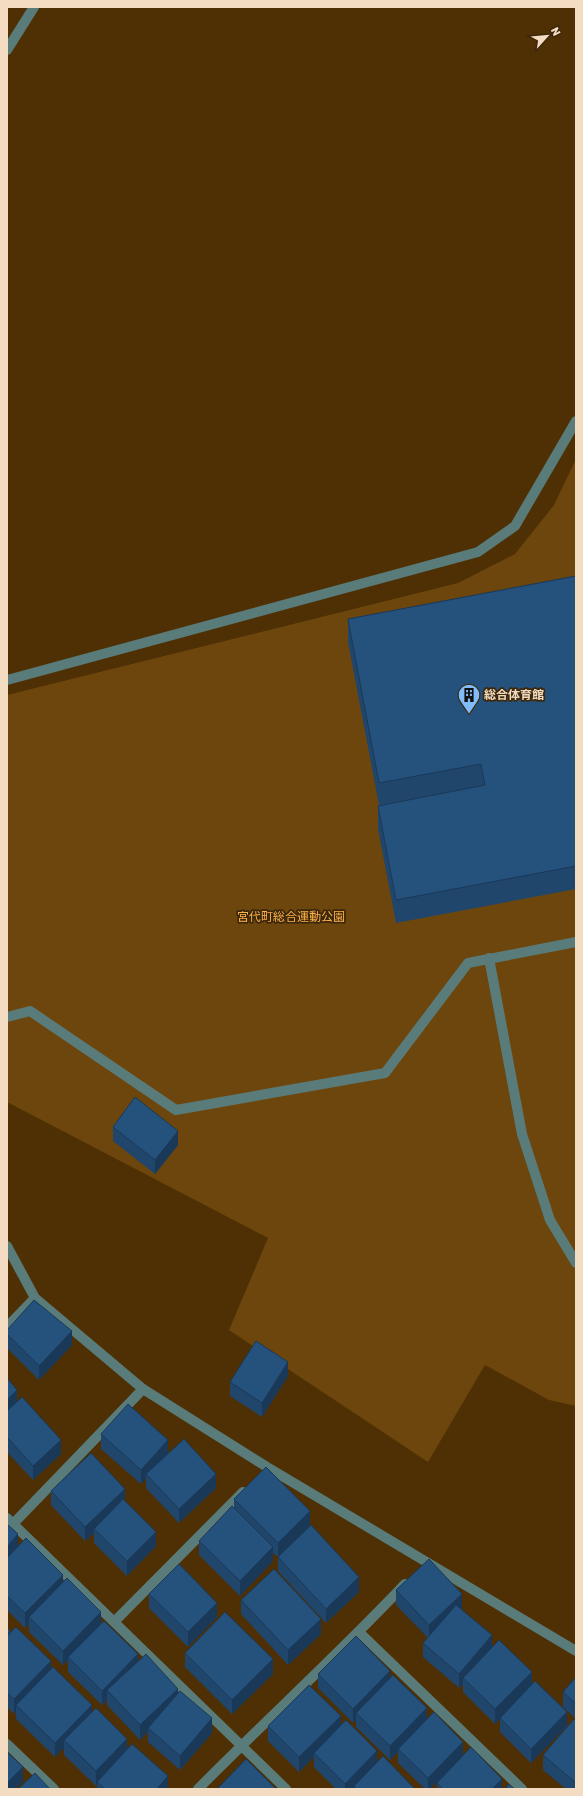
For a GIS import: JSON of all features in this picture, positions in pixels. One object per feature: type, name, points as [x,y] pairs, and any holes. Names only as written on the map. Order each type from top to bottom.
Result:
[{"type":"street","points":[[7,50],[34,7]]},
{"type":"street","points":[[7,680],[478,552],[515,526],[576,421]]},
{"type":"street","points":[[7,1017],[30,1011],[176,1110],[385,1073],[468,963],[576,942]]},
{"type":"street","points":[[488,958],[522,1134],[550,1220],[576,1263]]},
{"type":"street","points":[[7,1246],[35,1298],[143,1389],[264,1470],[420,1568],[576,1652]]},
{"type":"street","points":[[7,1327],[35,1298]]},
{"type":"street","points":[[143,1389],[10,1521],[286,1789]]},
{"type":"street","points":[[114,1622],[251,1484]]},
{"type":"street","points":[[198,1789],[359,1632],[420,1568]]},
{"type":"street","points":[[359,1632],[522,1789]]},
{"type":"street","points":[[7,1744],[54,1789]]},
{"type":"green space","name":"宮代町総合運動公園","points":[[576,459],[576,1406],[549,1400],[485,1365],[428,1462],[229,1330],[268,1238],[7,1102],[7,695],[458,583],[515,554],[554,505]]},
{"type":"building","name":"総合体育館","points":[[576,576],[576,866],[396,900],[378,806],[485,785],[481,764],[379,783],[348,619]]},
{"type":"building","points":[[135,1097],[178,1131],[155,1160],[113,1127]]},
{"type":"building","points":[[34,1300],[72,1331],[39,1366],[7,1334],[7,1330]]},
{"type":"building","points":[[256,1341],[288,1362],[262,1403],[230,1382]]},
{"type":"building","points":[[7,1378],[17,1390],[7,1400]]},
{"type":"building","points":[[22,1397],[61,1440],[33,1466],[7,1437],[7,1411]]},
{"type":"building","points":[[128,1404],[168,1440],[141,1470],[101,1434]]},
{"type":"building","points":[[184,1439],[216,1474],[179,1509],[146,1474]]},
{"type":"building","points":[[91,1453],[125,1489],[85,1527],[51,1491]]},
{"type":"building","points":[[266,1467],[310,1511],[278,1543],[234,1499]]},
{"type":"building","points":[[123,1499],[156,1532],[127,1561],[94,1529]]},
{"type":"building","points":[[232,1506],[273,1547],[240,1581],[199,1541]]},
{"type":"building","points":[[7,1524],[18,1534],[7,1547]]},
{"type":"building","points":[[311,1525],[359,1577],[326,1609],[278,1557]]},
{"type":"building","points":[[26,1538],[63,1575],[25,1613],[7,1596],[7,1558]]},
{"type":"building","points":[[429,1559],[462,1594],[429,1625],[396,1590]]},
{"type":"building","points":[[179,1564],[217,1603],[188,1632],[149,1594]]},
{"type":"building","points":[[274,1569],[321,1619],[288,1650],[241,1600]]},
{"type":"building","points":[[67,1578],[101,1612],[63,1651],[29,1617]]},
{"type":"building","points":[[456,1605],[492,1635],[459,1674],[423,1643]]},
{"type":"building","points":[[225,1612],[273,1659],[232,1700],[185,1653]]},
{"type":"building","points":[[104,1621],[138,1654],[102,1691],[68,1657]]},
{"type":"building","points":[[7,1627],[10,1631],[7,1634]]},
{"type":"building","points":[[16,1627],[51,1661],[14,1699],[7,1693],[7,1636]]},
{"type":"building","points":[[356,1636],[390,1671],[353,1709],[318,1674]]},
{"type":"building","points":[[499,1640],[532,1672],[495,1709],[463,1678]]},
{"type":"building","points":[[146,1654],[178,1689],[140,1725],[107,1690]]},
{"type":"building","points":[[53,1667],[92,1705],[55,1743],[16,1705]]},
{"type":"building","points":[[393,1675],[427,1708],[390,1746],[356,1713]]},
{"type":"building","points":[[576,1677],[576,1704],[563,1692]]},
{"type":"building","points":[[535,1681],[567,1712],[531,1749],[500,1718]]},
{"type":"building","points":[[309,1685],[341,1716],[299,1757],[268,1726]]},
{"type":"building","points":[[180,1691],[212,1718],[180,1756],[148,1728]]},
{"type":"building","points":[[96,1708],[127,1739],[96,1771],[64,1740]]},
{"type":"building","points":[[434,1712],[463,1742],[428,1778],[398,1749]]},
{"type":"building","points":[[574,1719],[576,1721],[576,1783],[543,1755]]},
{"type":"building","points":[[346,1720],[377,1751],[345,1784],[314,1753]]},
{"type":"building","points":[[132,1744],[168,1776],[157,1789],[105,1789],[97,1782]]},
{"type":"building","points":[[471,1747],[502,1779],[492,1789],[443,1789],[437,1783]]},
{"type":"building","points":[[7,1752],[23,1767],[7,1783]]},
{"type":"building","points":[[383,1756],[415,1789],[357,1789],[354,1786]]},
{"type":"building","points":[[246,1759],[276,1789],[217,1789]]},
{"type":"building","points":[[35,1773],[50,1789],[18,1789]]},
{"type":"building","points":[[509,1784],[514,1789],[505,1789]]},
{"type":"place","name":"総合体育館","points":[[469,714]]}]
